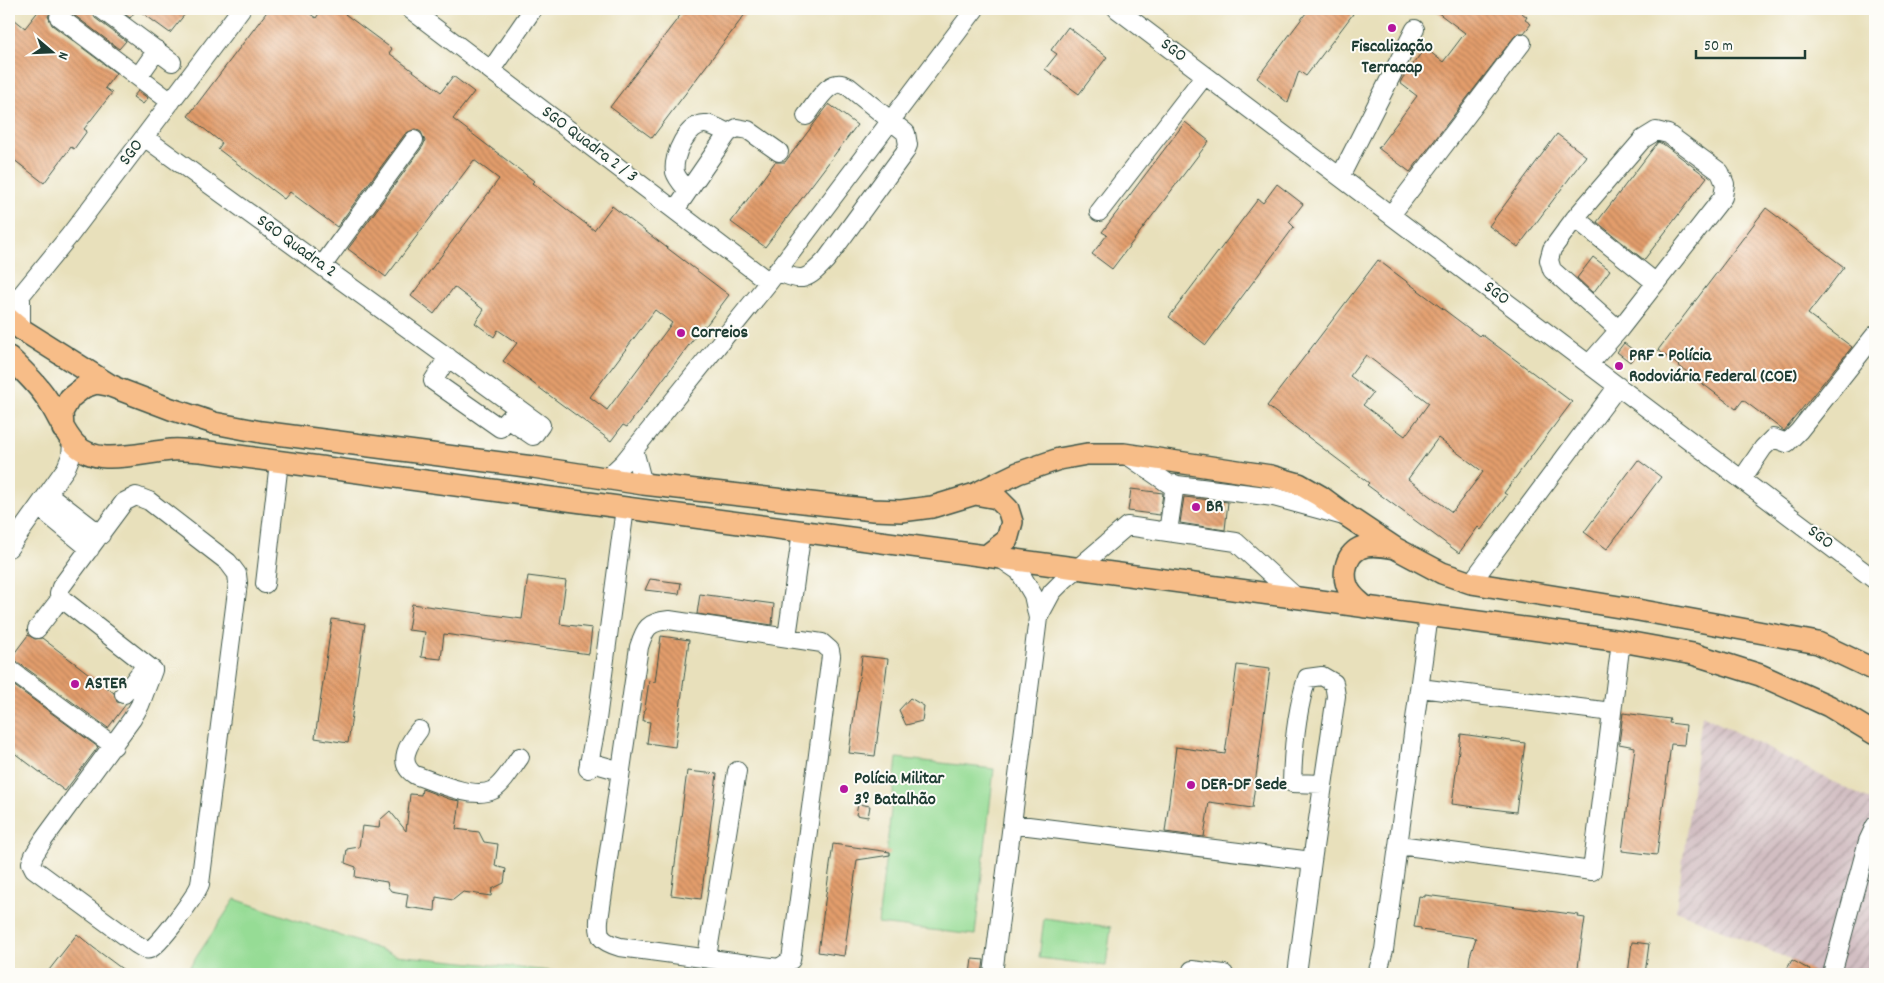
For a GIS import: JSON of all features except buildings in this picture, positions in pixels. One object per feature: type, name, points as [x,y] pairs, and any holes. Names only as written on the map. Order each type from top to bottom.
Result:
[{"type":"main road","points":[[15,324],[113,386],[171,409],[214,423],[261,432],[608,477],[643,484],[873,510],[901,511],[932,507],[975,494],[1018,473],[1059,459],[1087,454],[1124,454],[1271,476],[1306,488],[1395,548],[1442,573],[1471,583],[1638,610],[1818,643],[1875,670]]},
{"type":"main road","points":[[9,357],[35,382],[49,401],[67,436],[95,456],[108,457],[172,450],[201,451],[1621,641],[1693,654],[1760,675],[1829,706],[1875,734]]},
{"type":"main road","points":[[67,436],[62,412],[70,398],[84,387],[96,383],[113,386]]},
{"type":"main road","points":[[975,494],[997,498],[1008,509],[1012,522],[1007,540],[993,557]]},
{"type":"main road","points":[[1365,607],[1350,592],[1344,571],[1349,559],[1360,548],[1377,544],[1395,548]]},
{"type":"street","points":[[101,9],[172,62]]},
{"type":"street","name":"SGO","points":[[15,324],[15,297],[70,235],[241,9]]},
{"type":"street","name":"SGO Quadra 2 / 3","points":[[410,9],[675,210],[773,276],[793,279],[803,278],[813,273],[826,260],[906,152],[908,145],[906,133],[891,120]]},
{"type":"street","points":[[491,70],[533,9]]},
{"type":"street","points":[[608,477],[634,450],[773,276],[975,9]]},
{"type":"street","name":"SGO","points":[[1117,9],[1875,580]]},
{"type":"street","points":[[59,17],[170,102]]},
{"type":"street","points":[[1340,176],[1415,29]]},
{"type":"street","points":[[1391,215],[1522,44]]},
{"type":"street","points":[[138,77],[157,50]]},
{"type":"street","points":[[1099,212],[1205,75]]},
{"type":"street","points":[[806,116],[829,87],[841,84],[849,87],[891,120]]},
{"type":"street","points":[[688,192],[675,171],[676,155],[688,132],[697,125],[707,124],[728,133]]},
{"type":"street","points":[[675,210],[728,133],[737,128],[748,130],[779,152]]},
{"type":"street","points":[[1589,364],[1619,330],[1723,197],[1725,184],[1720,172],[1668,134],[1656,131],[1643,139],[1575,218],[1552,249],[1549,260],[1552,270],[1619,330]]},
{"type":"street","name":"SGO Quadra 2","points":[[144,136],[322,266],[448,357],[541,425],[533,436],[508,418],[500,428],[433,381],[448,357]]},
{"type":"street","points":[[322,266],[414,140]]},
{"type":"street","points":[[1575,218],[1656,282]]},
{"type":"street","points":[[1742,479],[1763,448],[1773,438],[1787,443],[1799,431],[1875,334]]},
{"type":"street","points":[[1471,583],[1618,386]]},
{"type":"street","points":[[9,548],[66,468],[71,456],[67,436]]},
{"type":"street","points":[[634,450],[643,484]]},
{"type":"street","points":[[1124,454],[1169,484],[1274,497],[1347,516]]},
{"type":"street","points":[[265,584],[279,462]]},
{"type":"street","points":[[1168,532],[1175,484]]},
{"type":"street","points":[[136,496],[149,501],[228,562],[237,574],[238,589],[200,884],[197,892],[171,927],[150,949],[146,949],[136,944],[34,869],[31,863],[44,839],[114,746],[140,705],[150,667],[58,594],[61,587],[124,502],[136,496]]},
{"type":"street","points":[[43,501],[95,542]]},
{"type":"street","points":[[621,771],[589,766],[626,508]]},
{"type":"street","points":[[1038,618],[1052,592],[1127,526],[1236,542],[1298,598]]},
{"type":"street","points":[[787,637],[802,532]]},
{"type":"street","points":[[992,974],[1038,618],[1033,594],[1019,571],[993,557]]},
{"type":"street","points":[[37,629],[61,598]]},
{"type":"street","points":[[1376,974],[1384,950],[1429,615]]},
{"type":"street","points":[[669,620],[787,637],[822,643],[830,650],[831,656],[791,960],[778,968],[620,947],[603,941],[600,935],[599,920],[639,647],[643,635],[649,626],[658,621],[669,620]]},
{"type":"street","points":[[1399,845],[1592,871],[1621,641]]},
{"type":"street","points":[[124,694],[150,667]]},
{"type":"street","points":[[9,669],[114,746]]},
{"type":"street","points":[[1297,974],[1336,696],[1334,683],[1322,676],[1307,678],[1302,693],[1293,741],[1292,783],[1323,784]]},
{"type":"street","points":[[1420,688],[1612,712]]},
{"type":"street","points":[[419,730],[407,748],[405,763],[408,771],[415,775],[472,793],[482,793],[494,789],[504,780],[520,757]]},
{"type":"street","points":[[707,958],[737,771]]},
{"type":"street","points":[[1012,824],[1312,861]]},
{"type":"street","points":[[1832,974],[1868,841],[1875,826]]},
{"type":"street","points":[[1192,970],[1224,974]]},
{"type":"shaded area","points":[[1702,715],[1875,803],[1875,974],[1783,974],[1791,960],[1676,910]]},
{"type":"green space","points":[[897,758],[994,769],[975,935],[878,924]]},
{"type":"green space","points":[[235,899],[396,955],[579,974],[185,974]]},
{"type":"green space","points":[[1044,918],[1111,927],[1106,966],[1039,958]]},
{"type":"place","name":"Fiscalização Terracap","points":[[1392,28]]},
{"type":"place","name":"Correios","points":[[681,333]]},
{"type":"place","name":"PRF - Polícia Rodoviária Federal (COE)","points":[[1619,366]]},
{"type":"place","name":"BR","points":[[1196,507]]},
{"type":"place","name":"ASTER","points":[[75,684]]},
{"type":"place","name":"DER-DF Sede","points":[[1191,785]]},
{"type":"place","name":"Polícia Militar 3º Batalhão","points":[[844,789]]}]
